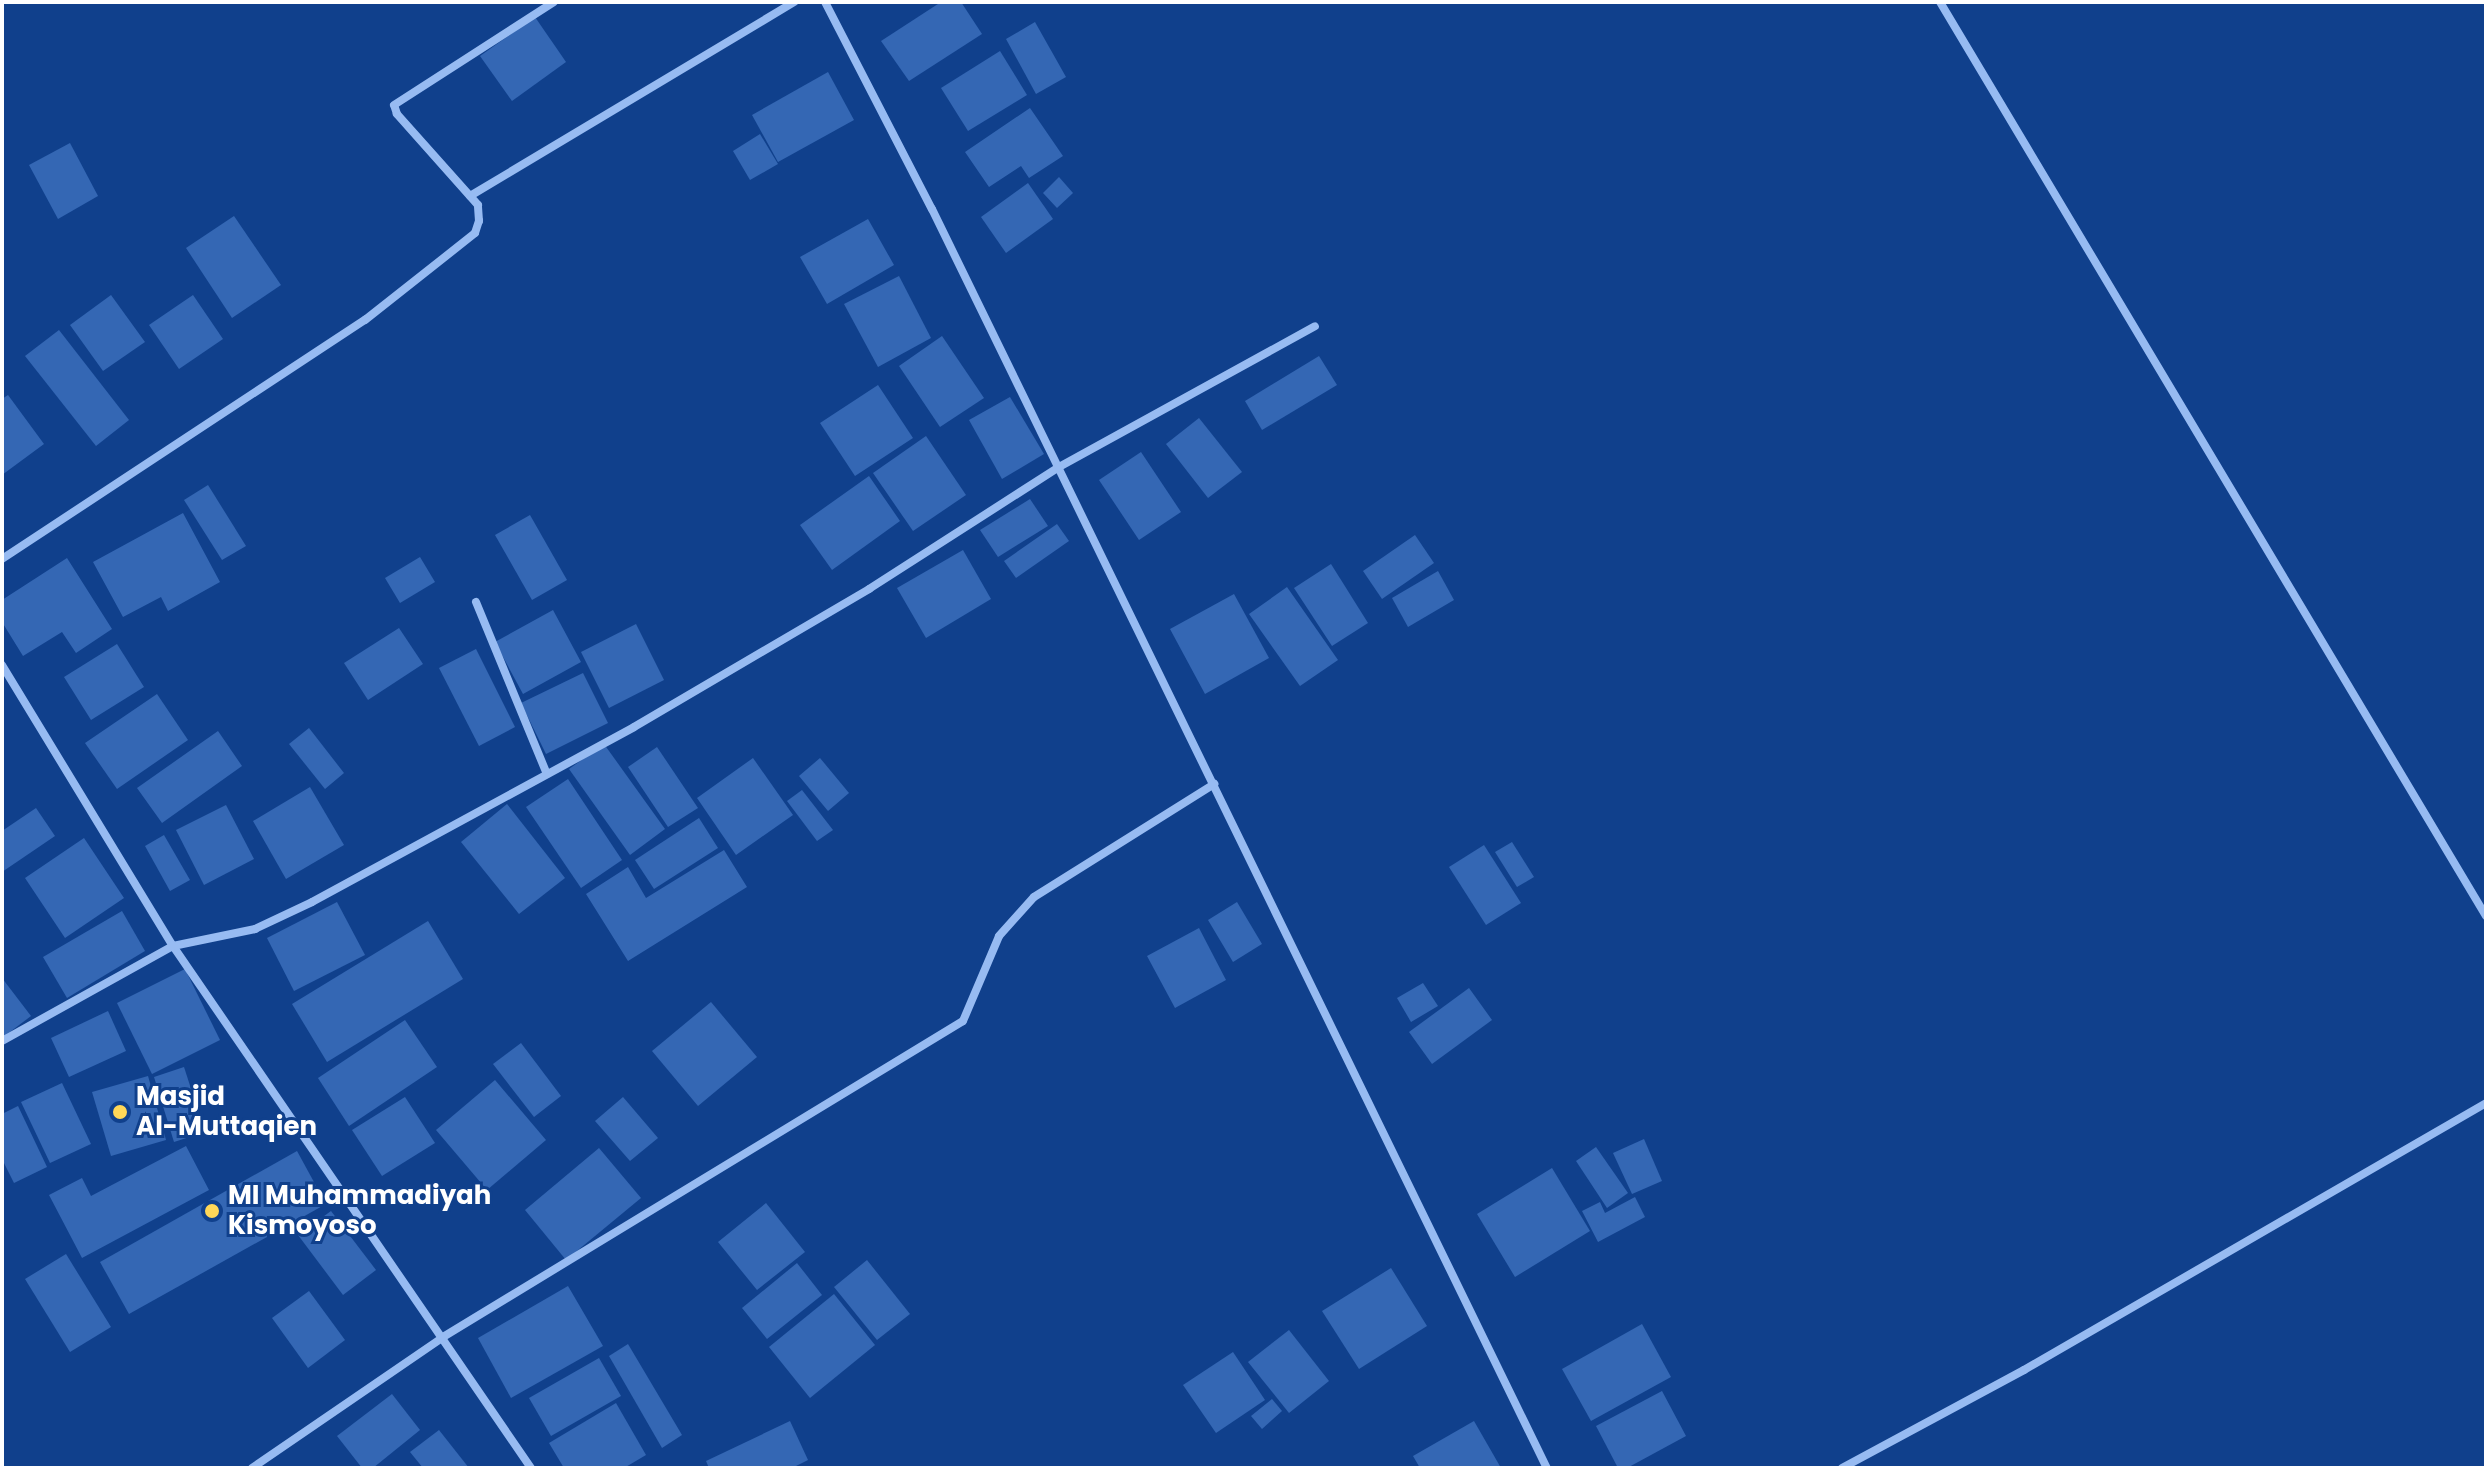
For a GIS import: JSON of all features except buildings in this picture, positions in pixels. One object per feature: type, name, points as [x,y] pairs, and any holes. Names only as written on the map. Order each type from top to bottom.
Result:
[{"type":"street","points":[[2,559],[365,320],[475,233],[479,221],[478,205],[397,114],[394,105],[554,2]]},
{"type":"street","points":[[470,196],[794,2]]},
{"type":"street","points":[[825,2],[1059,467],[1547,1468]]},
{"type":"street","points":[[1940,2],[2486,916]]},
{"type":"street","points":[[2,1041],[173,946],[255,929],[547,774],[856,597],[1059,467],[1315,326]]},
{"type":"street","points":[[476,602],[547,774]]},
{"type":"street","points":[[2,665],[173,946],[531,1468]]},
{"type":"street","points":[[252,1468],[443,1337],[963,1021],[999,936],[1034,897],[1214,784]]},
{"type":"street","points":[[1842,1468],[2024,1370],[2486,1103]]},
{"type":"place","name":"Masjid Al-Muttaqien","points":[[120,1112]]},
{"type":"place","name":"MI Muhammadiyah Kismoyoso","points":[[212,1211]]}]
